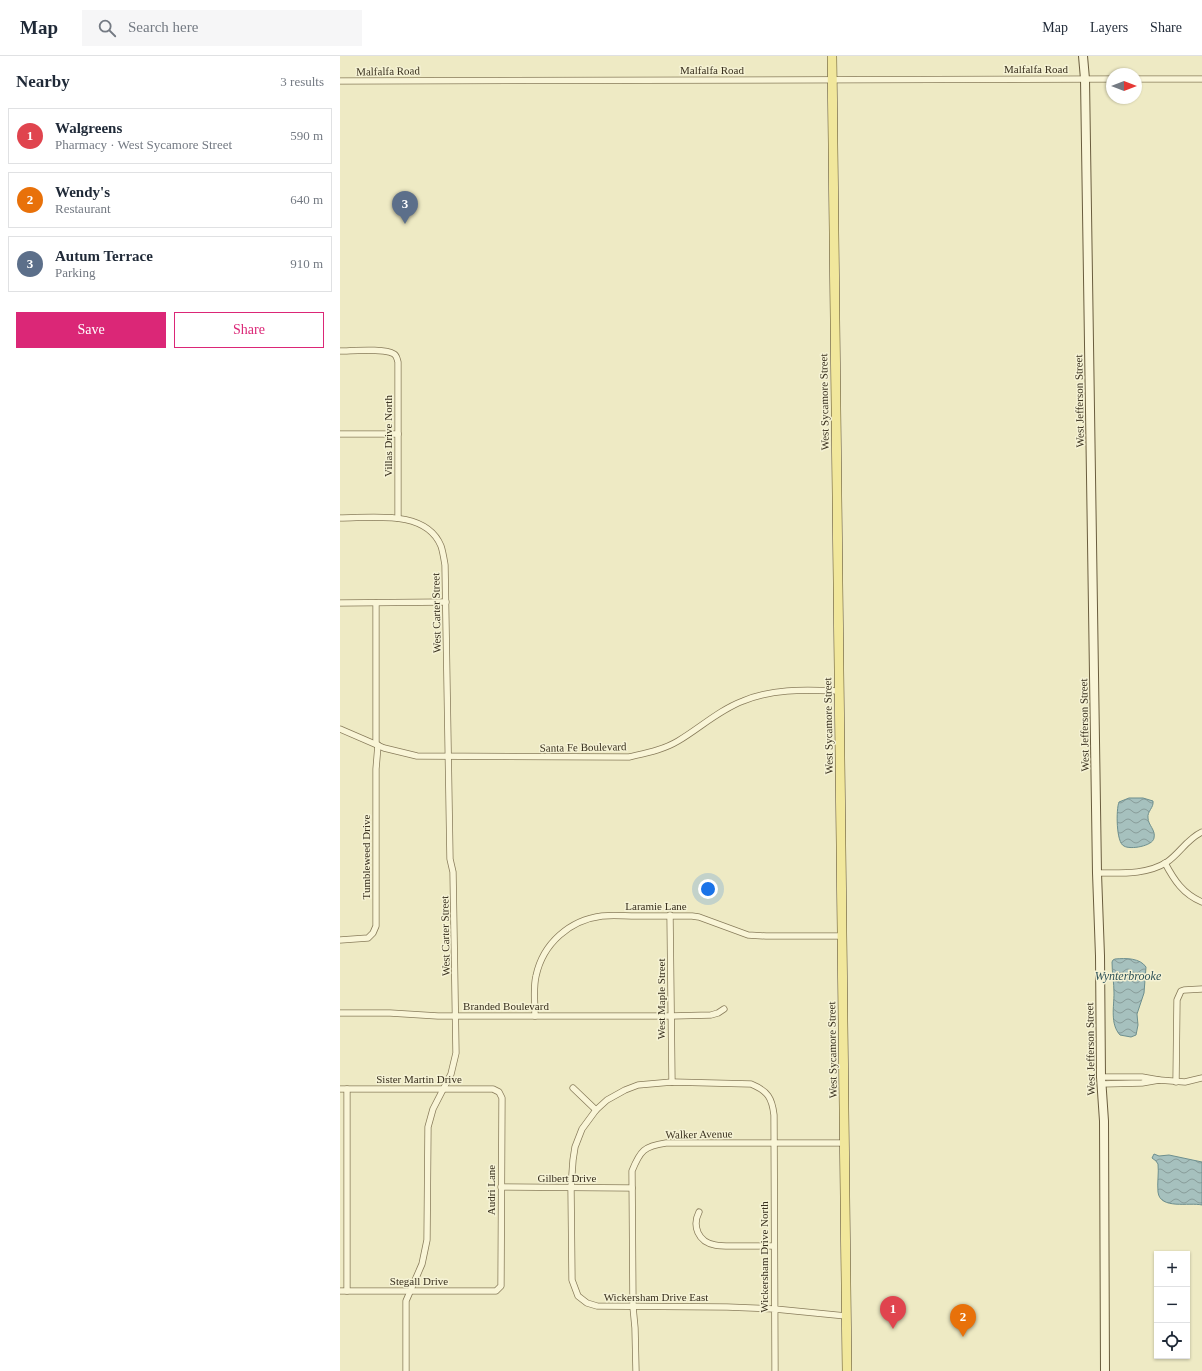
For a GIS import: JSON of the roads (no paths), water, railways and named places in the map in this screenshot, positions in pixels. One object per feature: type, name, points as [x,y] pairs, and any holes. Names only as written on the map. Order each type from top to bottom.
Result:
[{"type":"main road","name":"West Sycamore Street","points":[[832,56],[847,1371]]},
{"type":"street","name":"West Jefferson Street","points":[[1083,56],[1085,79],[1101,1081],[1104,1126],[1105,1371]]},
{"type":"street","name":"Malfalfa Road","points":[[340,81],[1106,79]]},
{"type":"street","points":[[1142,79],[1202,79]]},
{"type":"street","name":"Villas Drive North","points":[[340,351],[387,351],[395,355],[398,362],[398,518]]},
{"type":"street","points":[[340,434],[398,434]]},
{"type":"street","name":"West Carter Street","points":[[340,518],[398,518],[415,522],[427,529],[432,534],[440,546],[445,564],[450,859],[454,872],[456,1053],[452,1074],[433,1109],[428,1128],[427,1240],[423,1260],[406,1301],[406,1371]]},
{"type":"street","points":[[340,603],[446,602]]},
{"type":"street","name":"Tumbleweed Drive","points":[[340,940],[368,938],[374,933],[376,926],[376,603]]},
{"type":"street","name":"Santa Fe Boulevard","points":[[340,729],[408,755],[449,757],[629,757],[659,750],[678,741],[730,707],[763,694],[796,690],[839,691]]},
{"type":"street","points":[[1097,873],[1137,872],[1158,866],[1165,863],[1202,832]]},
{"type":"street","points":[[1165,863],[1181,889],[1202,902]]},
{"type":"street","name":"Laramie Lane","points":[[535,1016],[536,977],[539,965],[550,945],[569,927],[585,920],[602,916],[699,917],[748,935],[842,936]]},
{"type":"street","name":"West Maple Street","points":[[670,916],[672,1082]]},
{"type":"street","points":[[1176,1082],[1177,1000],[1181,991],[1187,989],[1202,989]]},
{"type":"street","name":"Branded Boulevard","points":[[340,1013],[390,1013],[456,1016],[671,1016],[711,1015],[724,1009]]},
{"type":"street","points":[[1101,1081],[1142,1084],[1159,1080],[1185,1082],[1202,1078]]},
{"type":"street","name":"Wickersham Drive East","points":[[672,1082],[648,1083],[625,1090],[607,1100],[596,1110],[582,1129],[575,1148],[571,1188],[572,1280],[578,1296],[587,1303],[597,1306],[727,1307],[775,1309],[846,1316]]},
{"type":"street","name":"Wickersham Drive North","points":[[672,1082],[751,1084],[760,1087],[772,1101],[774,1115],[775,1371]]},
{"type":"street","points":[[573,1088],[596,1110]]},
{"type":"street","name":"Sister Martin Drive","points":[[340,1089],[493,1089],[498,1091]]},
{"type":"street","points":[[347,1089],[347,1290]]},
{"type":"street","name":"Audri Lane","points":[[498,1091],[502,1098],[501,1283],[499,1290]]},
{"type":"street","name":"Walker Avenue","points":[[636,1371],[633,1307],[632,1171],[637,1159],[644,1150],[653,1145],[666,1143],[845,1143]]},
{"type":"street","name":"Gilbert Drive","points":[[501,1188],[632,1188]]},
{"type":"street","points":[[700,1212],[696,1219],[697,1232],[705,1241],[714,1245],[774,1246]]},
{"type":"street","name":"Stegall Drive","points":[[340,1291],[499,1290]]},
{"type":"water","points":[[1129,798],[1143,798],[1153,801],[1148,813],[1148,818],[1154,832],[1153,841],[1146,845],[1131,848],[1121,844],[1117,826],[1119,802]]},
{"type":"water","name":"Wynterbrooke","points":[[1115,959],[1136,960],[1146,967],[1144,993],[1137,1014],[1138,1025],[1136,1035],[1131,1037],[1120,1035],[1115,1026],[1113,1010],[1114,989],[1112,962]]},
{"type":"water","points":[[1154,1154],[1159,1156],[1169,1155],[1202,1162],[1202,1205],[1169,1203],[1160,1198],[1158,1192],[1158,1164],[1152,1158]]},
{"type":"place","name":"Autum Terrace","points":[[405,224]]},
{"type":"place","name":"Walgreens","points":[[893,1329]]},
{"type":"place","name":"Wendy's","points":[[963,1337]]}]
